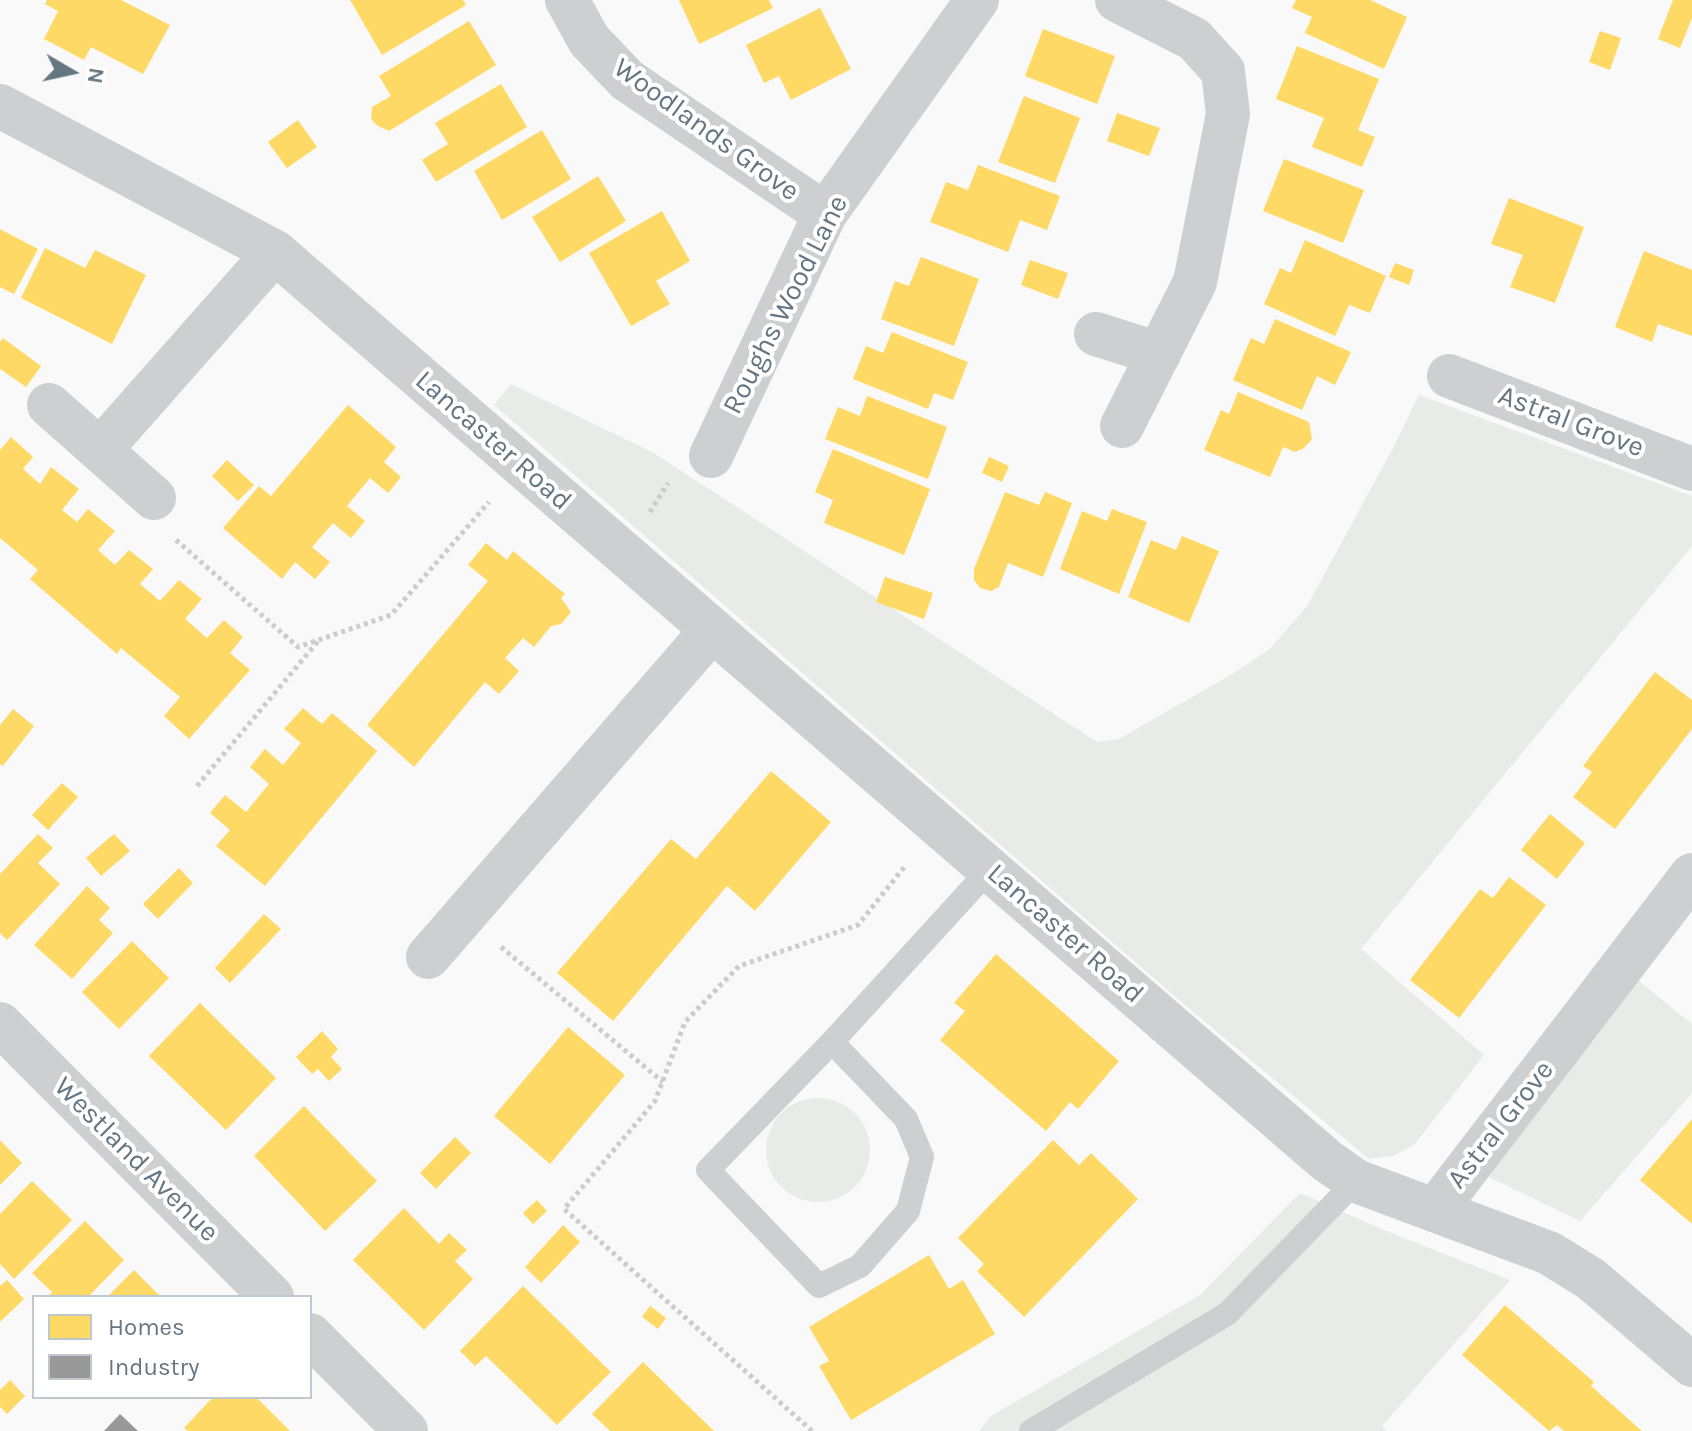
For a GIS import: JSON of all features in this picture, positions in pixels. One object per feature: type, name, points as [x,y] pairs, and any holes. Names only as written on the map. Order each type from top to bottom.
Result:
[{"type":"street","name":"Woodlands Grove","points":[[567,0],[589,40],[627,80],[825,214]]},
{"type":"street","name":"Roughs Wood Lane","points":[[711,456],[825,214],[977,0]]},
{"type":"street","points":[[1117,0],[1194,39],[1223,71],[1228,114],[1195,282],[1122,426]]},
{"type":"street","name":"Lancaster Road","points":[[0,106],[275,252],[1326,1160],[1356,1181],[1436,1209]]},
{"type":"street","points":[[100,450],[275,252]]},
{"type":"street","points":[[1096,334],[1159,354]]},
{"type":"street","name":"Astral Grove","points":[[1449,376],[1692,469]]},
{"type":"street","points":[[49,405],[154,498]]},
{"type":"street","points":[[428,957],[712,630]]},
{"type":"street","name":"Astral Grove","points":[[1692,875],[1436,1209],[1549,1253],[1591,1279],[1692,1365]]},
{"type":"street","name":"Westland Avenue","points":[[0,1024],[270,1295]]},
{"type":"street","points":[[312,1337],[406,1431]]},
{"type":"lane","points":[[832,1042],[906,1119],[922,1157],[908,1211],[860,1266],[819,1286],[708,1170],[832,1042],[990,869]]},
{"type":"lane","points":[[1031,1431],[1227,1314],[1356,1181]]},
{"type":"path","points":[[623,553],[693,449],[711,456]]},
{"type":"path","points":[[154,498],[153,521],[298,647],[391,615],[521,465]]},
{"type":"path","points":[[197,786],[320,640]]},
{"type":"path","points":[[464,915],[663,1082]]},
{"type":"shaded area","points":[[511,384],[654,453],[1097,742],[1119,739],[1270,649],[1307,606],[1419,395],[1692,496],[1692,546],[1361,949],[1484,1055],[1415,1144],[1393,1156],[1369,1159],[1179,1000],[494,405]]},
{"type":"shaded area","points":[[1630,974],[1692,1024],[1692,1093],[1580,1221],[1489,1177],[1484,1164]]},
{"type":"shaded area","points":[[818,1098],[838,1102],[855,1113],[866,1130],[870,1150],[866,1170],[855,1187],[838,1198],[818,1202],[798,1198],[781,1187],[770,1170],[766,1150],[770,1130],[781,1113],[798,1102]]},
{"type":"shaded area","points":[[1300,1193],[1510,1280],[1382,1426],[1387,1431],[979,1431],[991,1416],[1200,1295]]},
{"type":"building: Homes","points":[[47,0],[121,0],[170,25],[143,74],[91,47],[84,60],[44,39],[58,11],[45,4]]},
{"type":"building: Homes","points":[[350,0],[463,0],[466,5],[382,55]]},
{"type":"building: Homes","points":[[679,0],[769,0],[773,8],[699,44]]},
{"type":"building: Homes","points":[[1296,0],[1370,0],[1407,17],[1384,69],[1305,33],[1312,17],[1292,8]]},
{"type":"building: Homes","points":[[1673,0],[1692,0],[1692,18],[1680,48],[1658,39]]},
{"type":"building: Homes","points":[[820,8],[851,69],[791,100],[779,76],[764,83],[746,45]]},
{"type":"building: Homes","points":[[469,21],[496,65],[389,131],[376,125],[371,118],[372,107],[391,96],[379,76]]},
{"type":"building: Homes","points":[[1043,29],[1115,56],[1097,104],[1025,76]]},
{"type":"building: Homes","points":[[1600,31],[1621,38],[1610,70],[1589,62]]},
{"type":"building: Homes","points":[[1297,46],[1379,79],[1358,130],[1375,137],[1362,167],[1312,147],[1324,118],[1276,99]]},
{"type":"building: Homes","points":[[501,84],[527,127],[436,182],[422,160],[448,144],[435,123]]},
{"type":"building: Homes","points":[[1024,96],[1080,118],[1055,183],[998,162]]},
{"type":"building: Homes","points":[[1117,113],[1160,128],[1149,156],[1107,141]]},
{"type":"building: Homes","points":[[298,120],[317,147],[287,168],[268,142]]},
{"type":"building: Homes","points":[[542,130],[571,179],[502,220],[474,171]]},
{"type":"building: Homes","points":[[1284,159],[1364,190],[1343,243],[1263,211]]},
{"type":"building: Homes","points":[[978,165],[1060,196],[1047,230],[1020,220],[1008,252],[930,222],[946,182],[968,190]]},
{"type":"building: Homes","points":[[598,176],[626,221],[560,262],[532,217]]},
{"type":"building: Homes","points":[[1509,198],[1584,227],[1555,303],[1510,287],[1523,255],[1491,244]]},
{"type":"building: Homes","points":[[662,211],[690,261],[656,281],[670,304],[631,326],[589,253]]},
{"type":"building: Homes","points":[[0,229],[38,249],[14,294],[0,287]]},
{"type":"building: Homes","points":[[1305,240],[1386,276],[1370,313],[1349,305],[1335,336],[1264,304],[1280,268],[1291,273]]},
{"type":"building: Homes","points":[[45,248],[85,268],[95,250],[146,275],[112,344],[21,298]]},
{"type":"building: Homes","points":[[1644,251],[1692,270],[1692,336],[1658,324],[1652,342],[1615,327]]},
{"type":"building: Homes","points":[[921,257],[979,279],[954,346],[881,319],[895,281],[909,286]]},
{"type":"building: Homes","points":[[1030,260],[1068,273],[1058,299],[1021,285]]},
{"type":"building: Homes","points":[[1395,263],[1414,270],[1409,285],[1389,277]]},
{"type":"building: Homes","points":[[1275,319],[1351,352],[1335,385],[1317,376],[1302,410],[1233,380],[1251,338],[1264,344]]},
{"type":"building: Homes","points":[[892,332],[968,362],[953,400],[934,393],[928,409],[853,379],[866,346],[883,353]]},
{"type":"building: Homes","points":[[3,338],[41,366],[26,387],[0,369],[0,342]]},
{"type":"building: Homes","points":[[1238,392],[1309,422],[1312,439],[1295,452],[1283,447],[1270,477],[1204,450],[1221,410],[1229,414]]},
{"type":"building: Homes","points":[[867,396],[947,427],[928,479],[825,439],[838,407],[860,416]]},
{"type":"building: Homes","points":[[348,405],[396,447],[384,462],[401,477],[388,493],[370,478],[347,506],[365,521],[351,538],[333,523],[312,547],[330,562],[315,579],[295,562],[282,579],[223,528],[259,486],[271,496]]},
{"type":"building: Homes","points":[[11,437],[33,457],[23,469],[40,484],[51,467],[79,489],[62,510],[77,522],[88,509],[115,531],[98,550],[115,565],[129,550],[153,569],[140,584],[160,601],[179,580],[202,599],[185,619],[207,638],[224,620],[243,637],[230,653],[250,670],[189,739],[164,716],[180,697],[121,648],[117,654],[30,579],[38,570],[0,538],[0,450]]},
{"type":"building: Homes","points":[[833,449],[930,489],[904,555],[824,523],[833,500],[815,492]]},
{"type":"building: Homes","points":[[989,457],[1009,466],[1002,482],[982,473]]},
{"type":"building: Homes","points":[[227,460],[254,485],[238,501],[212,476]]},
{"type":"building: Homes","points":[[1005,492],[1039,505],[1045,492],[1072,503],[1043,577],[1008,563],[999,587],[991,591],[980,588],[974,580],[974,569]]},
{"type":"building: Homes","points":[[1112,509],[1147,522],[1119,594],[1060,569],[1082,511],[1107,521]]},
{"type":"building: Homes","points":[[1182,536],[1219,551],[1189,623],[1128,597],[1151,540],[1176,550]]},
{"type":"building: Homes","points":[[486,543],[507,560],[513,551],[565,594],[561,598],[571,612],[561,624],[551,626],[534,647],[523,638],[505,658],[519,671],[499,694],[485,682],[414,767],[367,725],[488,581],[468,565]]},
{"type":"building: Homes","points":[[885,577],[933,593],[924,619],[876,602]]},
{"type":"building: Homes","points":[[1655,672],[1692,700],[1692,729],[1615,829],[1573,797],[1592,772],[1583,766]]},
{"type":"building: Homes","points":[[303,708],[322,724],[332,713],[377,751],[265,886],[216,846],[230,830],[210,813],[225,795],[246,812],[269,784],[250,767],[265,749],[283,765],[301,743],[284,729]]},
{"type":"building: Homes","points":[[13,709],[34,726],[3,766],[0,764],[0,725]]},
{"type":"building: Homes","points":[[771,771],[831,822],[755,911],[727,886],[613,1021],[557,973],[671,839],[696,859]]},
{"type":"building: Homes","points":[[62,783],[78,797],[48,830],[32,815]]},
{"type":"building: Homes","points":[[1550,814],[1585,843],[1557,879],[1521,850]]},
{"type":"building: Homes","points":[[38,834],[53,848],[38,863],[60,884],[7,940],[0,933],[0,874]]},
{"type":"building: Homes","points":[[114,834],[130,851],[101,876],[86,858]]},
{"type":"building: Homes","points":[[179,868],[193,883],[158,919],[143,904]]},
{"type":"building: Homes","points":[[1509,877],[1546,905],[1459,1018],[1410,980],[1480,889],[1493,898]]},
{"type":"building: Homes","points":[[87,886],[110,908],[99,920],[113,933],[72,979],[34,945]]},
{"type":"building: Homes","points":[[264,914],[281,929],[230,983],[215,968]]},
{"type":"building: Homes","points":[[132,941],[169,978],[119,1029],[82,992]]},
{"type":"building: Homes","points":[[996,954],[1119,1061],[1078,1109],[1070,1102],[1046,1131],[940,1040],[965,1011],[954,1003]]},
{"type":"building: Homes","points":[[200,1003],[276,1078],[226,1130],[149,1056]]},
{"type":"building: Homes","points":[[568,1027],[625,1075],[550,1164],[494,1116]]},
{"type":"building: Homes","points":[[322,1031],[338,1049],[331,1057],[342,1069],[329,1081],[318,1069],[312,1074],[296,1057]]},
{"type":"building: Homes","points":[[304,1106],[377,1181],[325,1231],[254,1156]]},
{"type":"building: Homes","points":[[1692,1119],[1692,1224],[1640,1180]]},
{"type":"building: Homes","points":[[455,1137],[471,1153],[436,1189],[420,1173]]},
{"type":"building: Homes","points":[[0,1140],[22,1163],[0,1185]]},
{"type":"building: Homes","points":[[1053,1140],[1079,1165],[1091,1153],[1138,1199],[1024,1317],[977,1271],[984,1264],[958,1238]]},
{"type":"building: Homes","points":[[32,1181],[72,1220],[14,1279],[0,1264],[0,1214]]},
{"type":"building: Homes","points":[[537,1200],[547,1211],[533,1224],[523,1213]]},
{"type":"building: Homes","points":[[404,1208],[439,1244],[449,1233],[467,1250],[455,1261],[473,1279],[424,1330],[353,1260]]},
{"type":"building: Homes","points":[[85,1221],[124,1260],[90,1295],[50,1295],[52,1292],[32,1273]]},
{"type":"building: Homes","points":[[563,1225],[580,1242],[541,1283],[525,1267]]},
{"type":"building: Homes","points":[[929,1255],[949,1289],[963,1280],[995,1334],[851,1420],[819,1366],[829,1361],[809,1327]]},
{"type":"building: Homes","points":[[134,1270],[159,1295],[109,1295]]},
{"type":"building: Homes","points":[[7,1280],[24,1299],[0,1322],[0,1286]]},
{"type":"building: Homes","points":[[523,1286],[611,1372],[557,1425],[486,1356],[475,1366],[460,1351]]},
{"type":"building: Homes","points":[[1505,1305],[1594,1382],[1591,1386],[1642,1431],[1564,1431],[1557,1425],[1549,1431],[1462,1355]]},
{"type":"building: Homes","points":[[650,1306],[666,1318],[658,1329],[642,1317]]},
{"type":"building: Homes","points":[[643,1362],[714,1431],[610,1431],[592,1414]]},
{"type":"building: Homes","points":[[10,1380],[25,1396],[7,1414],[0,1407],[0,1390]]},
{"type":"building: Homes","points":[[211,1399],[258,1399],[290,1431],[188,1431],[184,1428]]},
{"type":"building: Industry","points":[[120,1414],[138,1431],[104,1431]]}]
